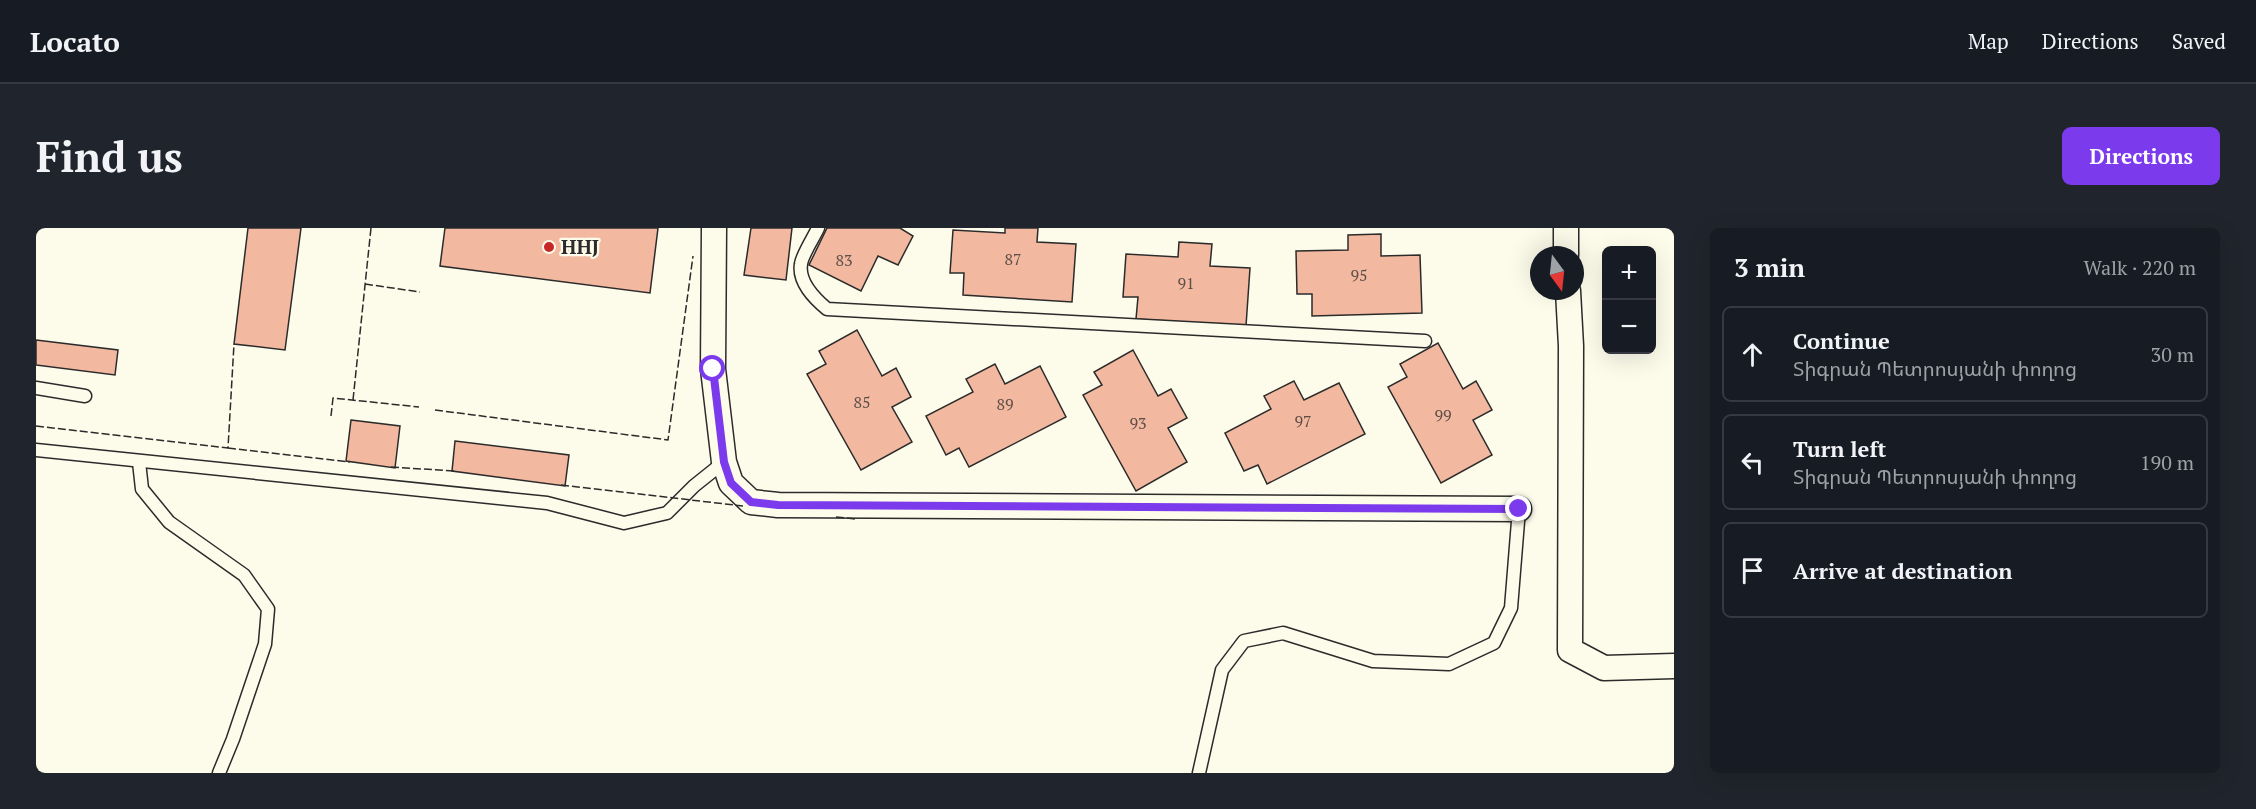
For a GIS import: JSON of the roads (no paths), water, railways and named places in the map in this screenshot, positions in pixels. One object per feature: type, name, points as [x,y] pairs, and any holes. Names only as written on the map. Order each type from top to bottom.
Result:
[{"type":"street","points":[[714,228],[713,369],[724,462],[731,483],[751,502],[778,505],[1519,509]]},
{"type":"street","points":[[1566,228],[1566,246]]},
{"type":"street","points":[[1568,300],[1571,346],[1570,650],[1604,668],[1674,666]]},
{"type":"lane","points":[[818,228],[801,264],[805,283],[812,296],[827,309],[1425,341]]},
{"type":"lane","points":[[36,388],[84,396]]},
{"type":"lane","points":[[36,450],[547,503],[624,523],[667,513],[694,486],[724,462]]},
{"type":"lane","points":[[139,462],[142,489],[169,522],[244,575],[268,609],[265,644],[233,740],[219,773]]},
{"type":"lane","points":[[1199,773],[1222,670],[1244,641],[1283,633],[1373,662],[1449,664],[1494,643],[1511,608],[1519,509]]},
{"type":"place","name":"HHJ","points":[[549,247]]}]
